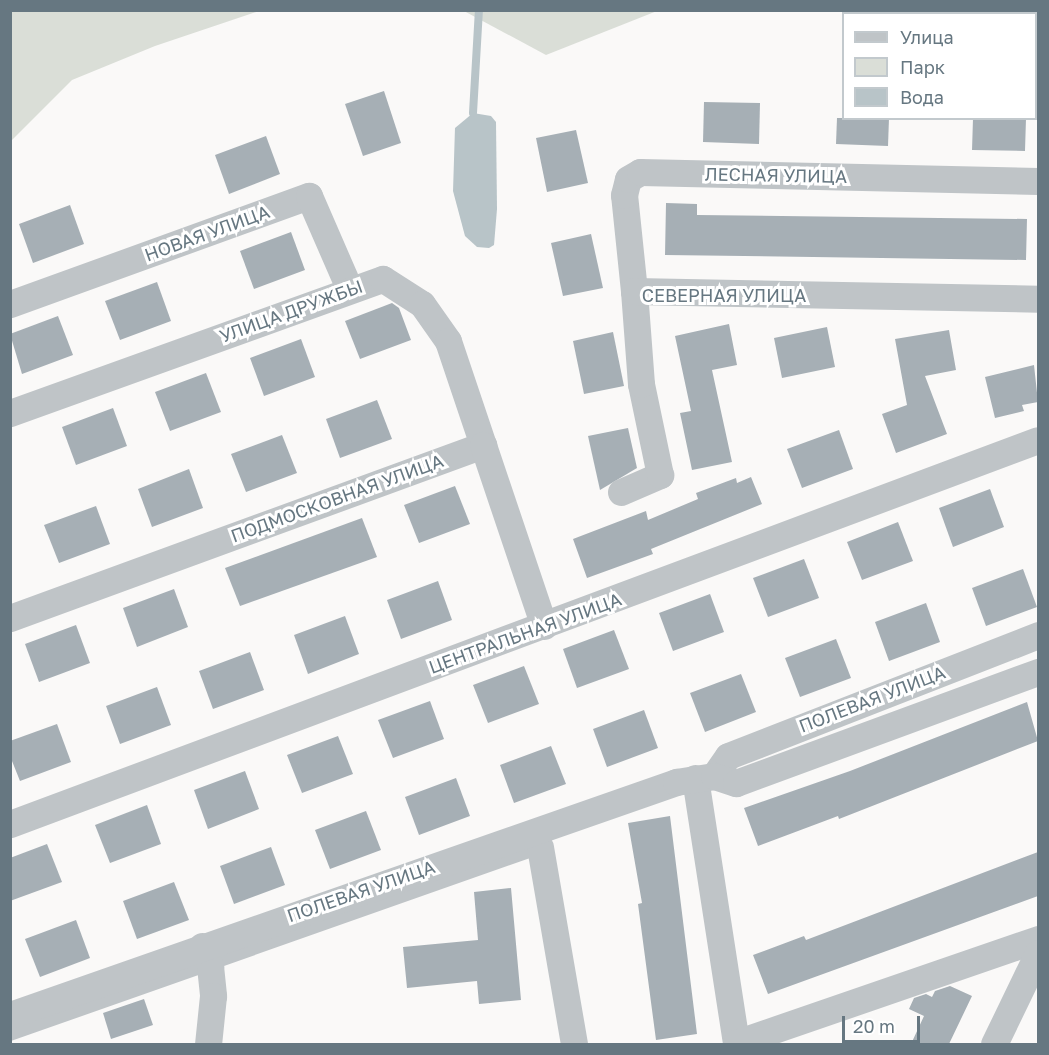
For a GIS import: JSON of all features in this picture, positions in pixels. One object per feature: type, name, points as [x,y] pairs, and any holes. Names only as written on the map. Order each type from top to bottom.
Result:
[{"type":"street","name":"ЛЕСНАЯ УЛИЦА","points":[[634,291],[624,195],[628,179],[640,171],[1038,181]]},
{"type":"street","name":"НОВАЯ УЛИЦА","points":[[10,303],[309,196],[349,288]]},
{"type":"street","name":"УЛИЦА ДРУЖБЫ","points":[[10,413],[349,288],[383,279],[422,304],[448,341],[483,445]]},
{"type":"street","name":"СЕВЕРНАЯ УЛИЦА","points":[[621,492],[660,475],[641,384],[634,291],[1038,299]]},
{"type":"street","name":"ЦЕНТРАЛЬНАЯ УЛИЦА","points":[[10,824],[1038,440]]},
{"type":"street","name":"ПОДМОСКОВНАЯ УЛИЦА","points":[[10,618],[483,445]]},
{"type":"street","points":[[483,445],[544,626]]},
{"type":"street","name":"ПОЛЕВАЯ УЛИЦА","points":[[10,1015],[206,956],[705,777],[728,756],[1038,635]]},
{"type":"street","name":"ПОЛЕВАЯ УЛИЦА","points":[[705,777],[736,783],[1038,672]]},
{"type":"street","points":[[705,777],[736,1044],[1038,939]]},
{"type":"street","points":[[540,847],[574,1044]]},
{"type":"street","points":[[994,1044],[1038,953]]},
{"type":"street","points":[[206,956],[213,996],[208,1044]]},
{"type":"lane","points":[[10,1034],[145,985],[206,956],[540,847]]},
{"type":"green space","points":[[11,10],[259,11],[155,46],[72,80],[11,141]]},
{"type":"green space","points":[[464,11],[657,11],[546,55]]},
{"type":"green space","points":[[886,11],[1038,11],[1038,59],[1037,12]]},
{"type":"water","points":[[473,113],[491,116],[496,122],[497,209],[494,245],[489,248],[477,247],[465,236],[453,191],[455,128]]},
{"type":"building","points":[[384,91],[401,143],[363,156],[345,104]]},
{"type":"building","points":[[704,102],[760,103],[759,144],[703,142]]},
{"type":"building","points":[[837,118],[842,118],[842,120],[889,120],[888,146],[836,144]]},
{"type":"building","points":[[973,120],[1026,120],[1025,151],[972,150]]},
{"type":"building","points":[[576,130],[588,183],[547,192],[536,138]]},
{"type":"building","points":[[266,136],[280,174],[229,194],[215,155]]},
{"type":"building","points":[[666,203],[697,204],[697,215],[1027,219],[1026,260],[665,255]]},
{"type":"building","points":[[70,205],[84,244],[33,263],[19,224]]},
{"type":"building","points":[[291,232],[305,270],[254,289],[240,251]]},
{"type":"building","points":[[591,234],[603,288],[563,296],[551,243]]},
{"type":"building","points":[[157,282],[171,321],[120,340],[105,301]]},
{"type":"building","points":[[392,303],[399,308],[411,340],[360,359],[345,321]]},
{"type":"building","points":[[58,316],[73,355],[22,374],[10,334]]},
{"type":"building","points":[[729,324],[737,365],[712,370],[732,462],[692,470],[680,413],[691,411],[675,336]]},
{"type":"building","points":[[827,327],[835,367],[782,378],[774,338]]},
{"type":"building","points":[[949,330],[956,370],[925,376],[947,434],[896,453],[882,414],[907,405],[895,339]]},
{"type":"building","points":[[613,332],[624,386],[584,394],[573,341]]},
{"type":"building","points":[[301,339],[315,377],[264,396],[250,358]]},
{"type":"building","points":[[1034,365],[1038,402],[1022,405],[1024,411],[995,418],[985,377]]},
{"type":"building","points":[[206,373],[221,412],[170,431],[155,392]]},
{"type":"building","points":[[377,400],[392,439],[340,458],[326,419]]},
{"type":"building","points":[[113,408],[127,446],[76,465],[62,427]]},
{"type":"building","points":[[628,428],[637,468],[600,490],[588,436]]},
{"type":"building","points":[[839,430],[853,469],[802,488],[787,449]]},
{"type":"building","points":[[282,435],[297,473],[246,492],[231,454]]},
{"type":"building","points":[[189,469],[203,508],[152,527],[138,489]]},
{"type":"building","points":[[751,477],[762,504],[651,549],[653,554],[587,578],[573,539],[646,511],[648,520],[698,499],[696,493],[736,478],[737,483]]},
{"type":"building","points":[[455,486],[470,524],[419,543],[404,505]]},
{"type":"building","points":[[990,489],[1004,527],[953,547],[939,508]]},
{"type":"building","points":[[96,506],[110,544],[59,563],[44,525]]},
{"type":"building","points":[[362,518],[377,557],[240,606],[225,568]]},
{"type":"building","points":[[898,522],[913,561],[862,580],[847,542]]},
{"type":"building","points":[[804,559],[819,598],[768,617],[753,578]]},
{"type":"building","points":[[1023,569],[1037,607],[986,626],[972,588]]},
{"type":"building","points":[[438,581],[452,620],[401,639],[387,600]]},
{"type":"building","points":[[174,589],[188,627],[137,647],[123,608]]},
{"type":"building","points":[[710,594],[724,632],[673,651],[659,613]]},
{"type":"building","points":[[926,603],[940,642],[889,661],[875,622]]},
{"type":"building","points":[[345,616],[359,654],[308,674],[294,635]]},
{"type":"building","points":[[76,625],[90,663],[39,682],[25,644]]},
{"type":"building","points":[[614,630],[629,669],[577,688],[563,649]]},
{"type":"building","points":[[836,639],[851,678],[800,697],[785,658]]},
{"type":"building","points":[[250,652],[264,690],[213,709],[199,671]]},
{"type":"building","points":[[524,666],[539,704],[488,723],[473,685]]},
{"type":"building","points":[[741,674],[756,712],[705,732],[690,693]]},
{"type":"building","points":[[157,687],[171,725],[120,744],[106,706]]},
{"type":"building","points":[[430,701],[444,739],[393,758],[378,720]]},
{"type":"building","points":[[1027,702],[1038,741],[839,819],[838,816],[758,846],[744,808],[850,771]]},
{"type":"building","points":[[644,710],[658,748],[607,767],[593,729]]},
{"type":"building","points":[[57,724],[71,762],[20,781],[10,756],[10,741]]},
{"type":"building","points":[[338,736],[353,774],[302,793],[287,755]]},
{"type":"building","points":[[551,746],[566,784],[514,803],[500,765]]},
{"type":"building","points":[[245,771],[259,809],[208,829],[194,790]]},
{"type":"building","points":[[456,778],[470,816],[419,835],[405,797]]},
{"type":"building","points":[[147,805],[161,844],[110,863],[95,825]]},
{"type":"building","points":[[366,811],[381,850],[330,869],[315,830]]},
{"type":"building","points":[[670,816],[697,1034],[656,1040],[638,904],[642,903],[628,823]]},
{"type":"building","points":[[47,844],[62,882],[10,901],[10,858]]},
{"type":"building","points":[[271,847],[285,885],[234,904],[220,866]]},
{"type":"building","points":[[1038,852],[1038,896],[768,994],[753,955],[804,936],[806,940]]},
{"type":"building","points":[[174,882],[189,920],[137,939],[123,901]]},
{"type":"building","points":[[511,888],[521,1000],[479,1004],[477,981],[407,988],[403,947],[478,940],[474,892]]},
{"type":"building","points":[[76,920],[90,958],[40,977],[25,939]]},
{"type":"building","points":[[950,986],[972,996],[949,1044],[911,1044],[924,1016],[909,1009],[914,998],[926,994],[932,997],[935,991]]},
{"type":"building","points":[[144,999],[153,1025],[111,1039],[103,1013]]},
{"type":"waterway","points":[[473,113],[479,10]]}]
